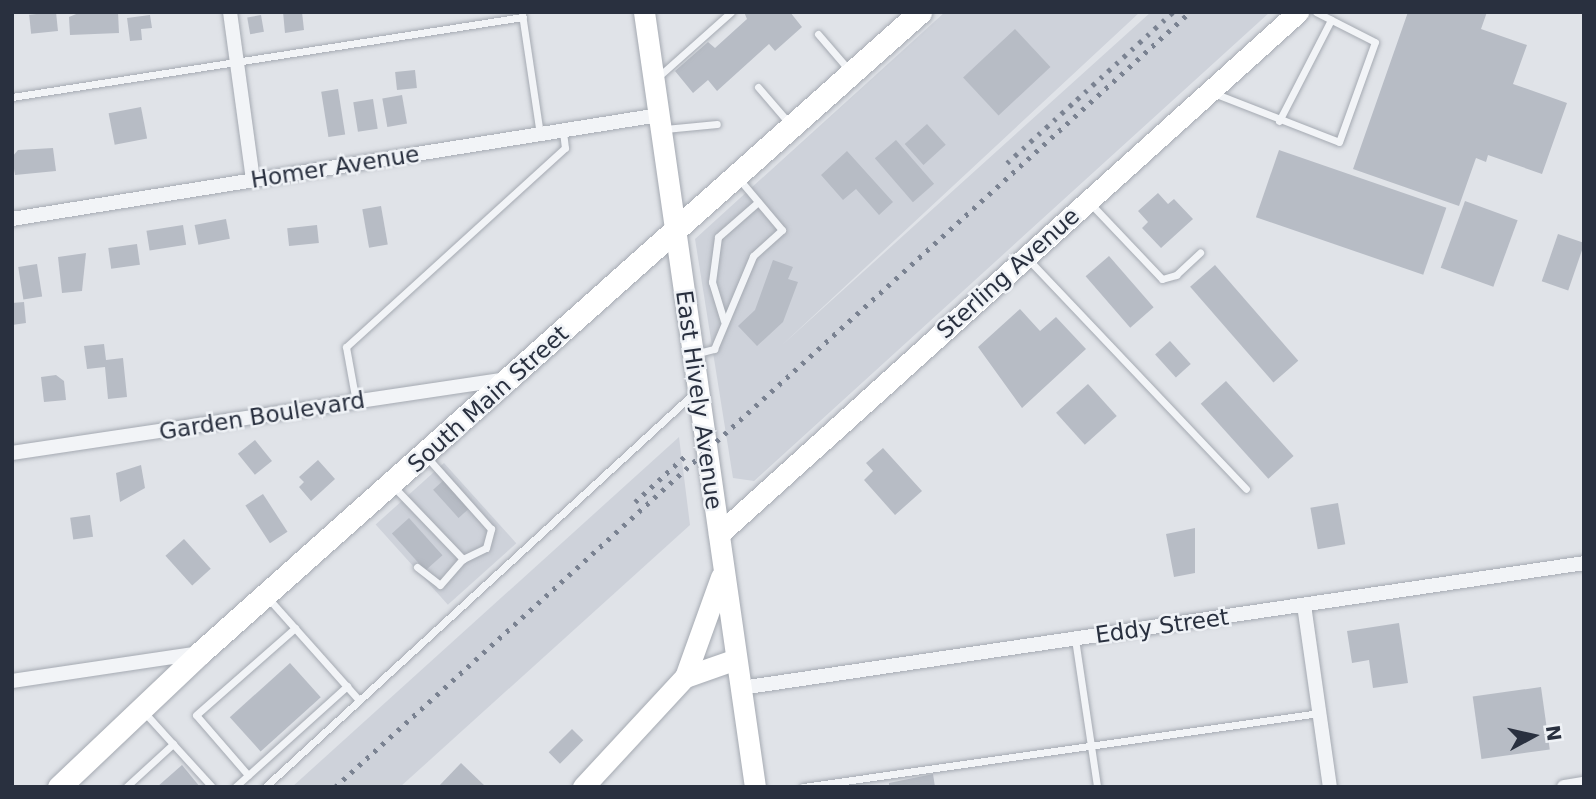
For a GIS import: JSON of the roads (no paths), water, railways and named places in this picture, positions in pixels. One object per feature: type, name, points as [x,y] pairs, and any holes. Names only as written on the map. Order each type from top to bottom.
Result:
[{"type":"main road","name":"South Main Street","points":[[59,787],[200,653],[511,379],[920,12]]},
{"type":"street","points":[[230,12],[253,180]]},
{"type":"street","name":"East Hively Avenue","points":[[643,12],[755,787]]},
{"type":"street","name":"Sterling Avenue","points":[[719,534],[1298,12]]},
{"type":"street","name":"Homer Avenue","points":[[12,219],[540,134],[660,122]]},
{"type":"street","name":"Garden Boulevard","points":[[12,453],[511,379]]},
{"type":"street","name":"Eddy Street","points":[[741,688],[1584,563]]},
{"type":"street","points":[[583,787],[685,677],[723,566]]},
{"type":"street","points":[[1304,605],[1330,787]]},
{"type":"street","points":[[12,681],[200,653]]},
{"type":"street","points":[[685,677],[736,659]]},
{"type":"street","points":[[1564,787],[1584,784]]},
{"type":"lane","points":[[653,81],[731,12]]},
{"type":"lane","points":[[1211,92],[1279,121],[1339,142],[1376,42],[1316,12]]},
{"type":"lane","points":[[12,97],[522,15],[540,134]]},
{"type":"lane","points":[[1279,121],[1331,20]]},
{"type":"lane","points":[[818,34],[852,74]]},
{"type":"lane","points":[[758,87],[792,127]]},
{"type":"lane","points":[[660,122],[717,124]]},
{"type":"lane","points":[[356,402],[346,347],[565,148],[563,131]]},
{"type":"lane","points":[[693,354],[714,349],[753,256],[782,230],[737,176]]},
{"type":"lane","points":[[1088,201],[1162,279],[1176,275],[1200,253]]},
{"type":"lane","points":[[724,321],[712,282],[718,237],[758,202]]},
{"type":"lane","points":[[1026,257],[1246,489]]},
{"type":"lane","points":[[265,787],[698,389]]},
{"type":"lane","points":[[416,567],[430,584],[440,585],[463,559],[486,548],[491,529],[425,455]]},
{"type":"lane","points":[[392,484],[463,559]]},
{"type":"lane","points":[[266,595],[359,700]]},
{"type":"lane","points":[[248,775],[196,715],[295,628]]},
{"type":"lane","points":[[1075,639],[1097,787]]},
{"type":"lane","points":[[235,787],[347,686]]},
{"type":"lane","points":[[141,709],[212,787]]},
{"type":"lane","points":[[803,787],[1320,712]]},
{"type":"lane","points":[[125,787],[173,744]]},
{"type":"railway","points":[[1007,163],[1173,12]]},
{"type":"railway","points":[[335,787],[1190,12]]},
{"type":"railway","points":[[635,502],[684,457]]}]
